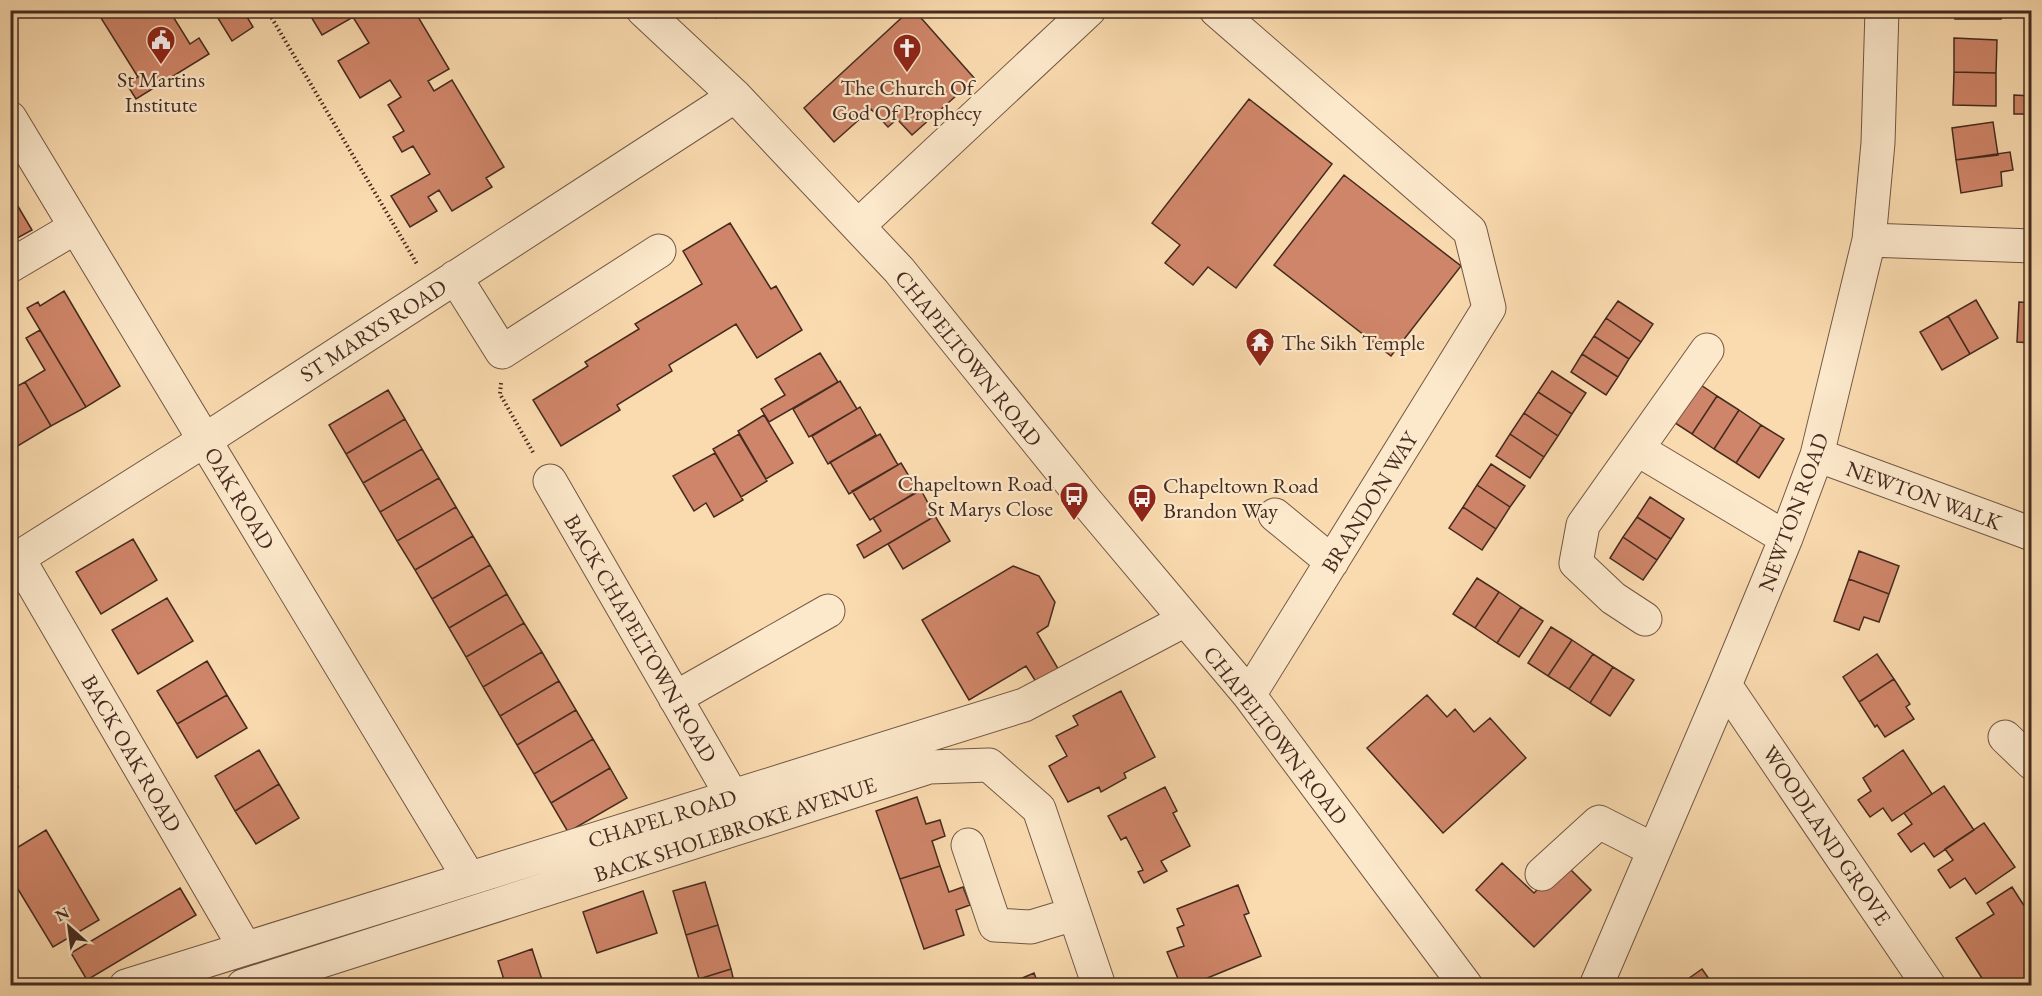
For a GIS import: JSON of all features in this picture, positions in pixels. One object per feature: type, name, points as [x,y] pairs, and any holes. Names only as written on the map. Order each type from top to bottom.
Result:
[{"type":"street","name":"CHAPELTOWN ROAD","points":[[643,10],[735,96],[899,270],[1249,695],[1466,986]]},
{"type":"street","points":[[858,226],[1089,10]]},
{"type":"street","name":"BRANDON WAY","points":[[1216,10],[1470,231],[1489,308],[1249,695]]},
{"type":"street","name":"NEWTON ROAD","points":[[1596,986],[1725,685],[1786,538],[1817,455],[1869,240],[1878,143],[1882,10]]},
{"type":"street","name":"ST MARYS ROAD","points":[[14,560],[205,440],[735,96]]},
{"type":"street","name":"OAK ROAD","points":[[10,118],[469,878]]},
{"type":"street","points":[[10,266],[76,227]]},
{"type":"street","points":[[1869,240],[2031,246]]},
{"type":"street","points":[[444,284],[502,352],[659,251]]},
{"type":"street","points":[[1645,619],[1613,598],[1576,563],[1583,525],[1707,350]]},
{"type":"street","points":[[1637,449],[1786,538]]},
{"type":"street","name":"NEWTON WALK","points":[[1817,455],[2031,534]]},
{"type":"street","name":"BACK CHAPELTOWN ROAD","points":[[550,481],[732,796]]},
{"type":"street","points":[[1275,515],[1332,562]]},
{"type":"street","name":"BACK OAK ROAD","points":[[14,560],[245,948]]},
{"type":"street","points":[[675,698],[828,610]]},
{"type":"street","name":"CHAPEL ROAD","points":[[126,986],[1024,705],[1185,620]]},
{"type":"street","name":"WOODLAND GROVE","points":[[1725,685],[1929,986]]},
{"type":"street","points":[[2005,737],[2031,763]]},
{"type":"street","name":"BACK SHOLEBROKE AVENUE","points":[[243,986],[929,767],[989,765],[1039,809],[1099,986]]},
{"type":"street","points":[[1542,874],[1599,822],[1654,850]]},
{"type":"street","points":[[968,845],[995,925],[1031,927],[1074,914]]},
{"type":"path","points":[[267,10],[444,284]]},
{"type":"path","points":[[502,352],[500,394],[550,481]]},
{"type":"building","name":"St Martins Institute","points":[[96,10],[169,10],[190,44],[199,38],[209,54],[136,99],[126,83],[138,77]]},
{"type":"building","points":[[213,10],[243,10],[253,27],[232,41]]},
{"type":"building","points":[[307,10],[414,10],[449,69],[428,81],[434,91],[452,80],[504,167],[486,178],[492,187],[452,211],[439,190],[428,197],[437,211],[410,227],[391,196],[430,174],[413,146],[402,152],[393,137],[404,131],[388,105],[401,97],[390,80],[360,98],[338,61],[369,43],[353,17],[322,35]]},
{"type":"building","points":[[707,10],[723,10],[716,18]]},
{"type":"building","name":"The Church Of God Of Prophecy","points":[[910,10],[914,10],[975,79],[912,135],[897,119],[888,127],[871,109],[834,142],[804,108]]},
{"type":"building","points":[[1955,10],[2001,10],[2001,19],[1955,19]]},
{"type":"building","points":[[1954,38],[1997,40],[1996,73],[1954,72]]},
{"type":"building","points":[[1954,72],[1996,73],[1996,106],[1953,105]]},
{"type":"building","points":[[2014,95],[2032,96],[2032,114],[2014,114]]},
{"type":"building","points":[[1249,99],[1332,164],[1236,288],[1208,267],[1193,285],[1165,263],[1180,245],[1152,223]]},
{"type":"building","points":[[1993,122],[1998,155],[1956,160],[1952,128]]},
{"type":"building","points":[[2010,152],[2013,170],[2001,172],[2002,186],[1961,193],[1956,160]]},
{"type":"building","points":[[1344,175],[1461,266],[1391,356],[1274,265]]},
{"type":"building","points":[[16,203],[32,230],[10,242],[10,206]]},
{"type":"building","points":[[730,223],[771,289],[776,286],[802,330],[757,358],[736,324],[669,365],[672,371],[617,405],[620,410],[561,446],[533,400],[588,366],[585,362],[639,329],[635,324],[702,284],[683,251]]},
{"type":"building","points":[[64,291],[120,386],[86,407],[27,308],[38,302],[40,306]]},
{"type":"building","points":[[1976,300],[1998,338],[1970,354],[1948,316]]},
{"type":"building","points":[[1618,301],[1653,324],[1641,342],[1606,318]]},
{"type":"building","points":[[2019,302],[2032,303],[2032,343],[2017,342]]},
{"type":"building","points":[[1948,316],[1970,354],[1942,370],[1920,332]]},
{"type":"building","points":[[1606,318],[1641,342],[1629,359],[1594,336]]},
{"type":"building","points":[[40,330],[86,407],[51,426],[25,382],[45,370],[26,338]]},
{"type":"building","points":[[1594,336],[1629,359],[1618,377],[1582,354]]},
{"type":"building","points":[[820,353],[838,382],[769,422],[761,409],[785,395],[775,379]]},
{"type":"building","points":[[1582,354],[1618,377],[1606,395],[1571,372]]},
{"type":"building","points":[[1552,371],[1586,393],[1572,414],[1538,392]]},
{"type":"building","points":[[840,381],[857,409],[809,437],[793,409]]},
{"type":"building","points":[[1695,381],[1717,396],[1692,434],[1669,419]]},
{"type":"building","points":[[25,382],[51,426],[16,447],[10,437],[10,390]]},
{"type":"building","points":[[388,390],[405,419],[346,454],[329,425]]},
{"type":"building","points":[[1538,392],[1572,414],[1558,436],[1524,413]]},
{"type":"building","points":[[1717,396],[1739,410],[1714,449],[1692,434]]},
{"type":"building","points":[[860,407],[876,435],[828,464],[812,436]]},
{"type":"building","points":[[1739,410],[1761,425],[1736,463],[1714,449]]},
{"type":"building","points":[[1524,413],[1558,436],[1544,457],[1510,434]]},
{"type":"building","points":[[764,415],[793,463],[766,479],[738,431]]},
{"type":"building","points":[[405,419],[422,449],[363,483],[346,454]]},
{"type":"building","points":[[1761,425],[1784,439],[1759,478],[1736,463]]},
{"type":"building","points":[[739,434],[767,481],[741,497],[713,449]]},
{"type":"building","points":[[880,434],[898,465],[849,494],[830,462]]},
{"type":"building","points":[[1510,434],[1544,457],[1530,478],[1496,456]]},
{"type":"building","points":[[10,437],[16,447],[10,451]]},
{"type":"building","points":[[422,449],[439,478],[380,512],[363,483]]},
{"type":"building","points":[[715,453],[743,500],[714,517],[706,503],[694,511],[673,476]]},
{"type":"building","points":[[901,463],[918,491],[870,520],[852,491]]},
{"type":"building","points":[[1491,464],[1525,486],[1510,507],[1477,485]]},
{"type":"building","points":[[439,478],[456,507],[397,541],[380,512]]},
{"type":"building","points":[[1477,485],[1510,507],[1496,529],[1463,507]]},
{"type":"building","points":[[921,490],[935,516],[864,558],[857,545],[881,531],[873,518]]},
{"type":"building","points":[[1650,497],[1684,519],[1671,539],[1637,517]]},
{"type":"building","points":[[456,507],[473,536],[415,570],[397,541]]},
{"type":"building","points":[[1463,507],[1496,529],[1482,550],[1449,528]]},
{"type":"building","points":[[935,516],[950,541],[903,569],[888,544]]},
{"type":"building","points":[[1637,517],[1671,539],[1657,560],[1623,537]]},
{"type":"building","points":[[473,536],[490,565],[432,599],[415,570]]},
{"type":"building","points":[[1623,537],[1657,560],[1643,580],[1610,558]]},
{"type":"building","points":[[133,539],[157,580],[101,614],[76,572]]},
{"type":"building","points":[[1859,551],[1899,566],[1889,594],[1849,579]]},
{"type":"building","points":[[490,565],[507,594],[449,628],[432,599]]},
{"type":"building","points":[[1013,566],[1039,576],[1055,602],[1048,626],[1037,633],[1060,672],[1038,685],[1026,666],[969,700],[922,620]]},
{"type":"building","points":[[1477,578],[1499,592],[1475,628],[1453,614]]},
{"type":"building","points":[[1849,579],[1889,594],[1879,622],[1864,617],[1859,630],[1834,621]]},
{"type":"building","points":[[1499,592],[1521,607],[1497,643],[1475,628]]},
{"type":"building","points":[[507,594],[524,623],[466,657],[449,628]]},
{"type":"building","points":[[167,598],[193,641],[138,674],[112,630]]},
{"type":"building","points":[[1521,607],[1543,621],[1519,657],[1497,643]]},
{"type":"building","points":[[524,623],[542,652],[483,687],[466,657]]},
{"type":"building","points":[[1551,627],[1572,640],[1548,676],[1528,663]]},
{"type":"building","points":[[1572,640],[1593,654],[1569,689],[1548,676]]},
{"type":"building","points":[[542,652],[559,681],[500,716],[483,687]]},
{"type":"building","points":[[1593,654],[1613,667],[1590,703],[1569,689]]},
{"type":"building","points":[[1877,654],[1894,679],[1859,702],[1843,677]]},
{"type":"building","points":[[207,661],[227,695],[177,724],[157,691]]},
{"type":"building","points":[[1613,667],[1634,680],[1610,716],[1590,703]]},
{"type":"building","points":[[1894,679],[1910,704],[1906,707],[1914,719],[1885,737],[1877,725],[1875,727],[1859,702]]},
{"type":"building","points":[[559,681],[576,710],[517,745],[500,716]]},
{"type":"building","points":[[1121,691],[1155,757],[1124,773],[1126,778],[1101,792],[1099,787],[1068,802],[1049,766],[1067,756],[1056,736],[1078,725],[1073,716]]},
{"type":"building","points":[[227,695],[247,728],[197,758],[177,724]]},
{"type":"building","points":[[1427,695],[1447,717],[1455,709],[1474,732],[1490,718],[1526,758],[1443,833],[1367,748]]},
{"type":"building","points":[[576,710],[593,739],[534,774],[517,745]]},
{"type":"building","points":[[593,739],[610,768],[551,803],[534,774]]},
{"type":"building","points":[[259,750],[279,784],[235,811],[215,776]]},
{"type":"building","points":[[1903,750],[1932,794],[1892,821],[1883,808],[1870,817],[1858,800],[1871,791],[1863,778]]},
{"type":"building","points":[[610,768],[627,798],[568,832],[551,803]]},
{"type":"building","points":[[10,773],[18,787],[10,791]]},
{"type":"building","points":[[279,784],[299,818],[256,844],[235,811]]},
{"type":"building","points":[[1944,786],[1974,830],[1934,857],[1924,843],[1911,852],[1898,834],[1912,824],[1904,813]]},
{"type":"building","points":[[1165,787],[1177,811],[1173,813],[1190,846],[1161,861],[1167,871],[1144,883],[1138,872],[1143,870],[1126,837],[1121,840],[1108,816]]},
{"type":"building","points":[[917,797],[926,824],[940,820],[945,836],[932,841],[940,866],[900,879],[876,811]]},
{"type":"building","points":[[1984,823],[2015,867],[1976,894],[1965,878],[1950,888],[1938,870],[1953,860],[1945,849]]},
{"type":"building","points":[[46,830],[99,920],[53,947],[10,876],[10,852]]},
{"type":"building","points":[[1502,863],[1534,893],[1564,863],[1591,890],[1534,947],[1476,890]]},
{"type":"building","points":[[940,866],[949,892],[963,887],[970,905],[956,910],[964,935],[924,949],[900,879]]},
{"type":"building","points":[[705,882],[718,925],[686,935],[673,891]]},
{"type":"building","points":[[1238,885],[1249,913],[1244,915],[1261,956],[1188,986],[1181,986],[1167,952],[1184,946],[1177,928],[1184,925],[1177,909]]},
{"type":"building","points":[[2012,887],[2032,918],[2032,986],[1987,986],[1956,938],[1994,914],[1987,903]]},
{"type":"building","points":[[180,888],[196,915],[87,980],[71,953]]},
{"type":"building","points":[[643,891],[657,933],[597,953],[583,912]]},
{"type":"building","points":[[718,925],[731,969],[699,979],[686,935]]},
{"type":"building","points":[[532,949],[544,986],[506,986],[498,961]]},
{"type":"building","points":[[731,969],[735,986],[701,986],[699,979]]},
{"type":"building","points":[[1702,969],[1714,986],[1678,986]]},
{"type":"building","points":[[1034,973],[1039,986],[1022,986],[1020,979]]},
{"type":"place","name":"St Martins Institute","points":[[161,66]]},
{"type":"place","name":"The Church Of God Of Prophecy","points":[[907,74]]},
{"type":"place","name":"The Sikh Temple","points":[[1260,368]]},
{"type":"place","name":"Chapeltown Road St Marys Close","points":[[1074,522]]},
{"type":"place","name":"Chapeltown Road Brandon Way","points":[[1142,524]]}]
